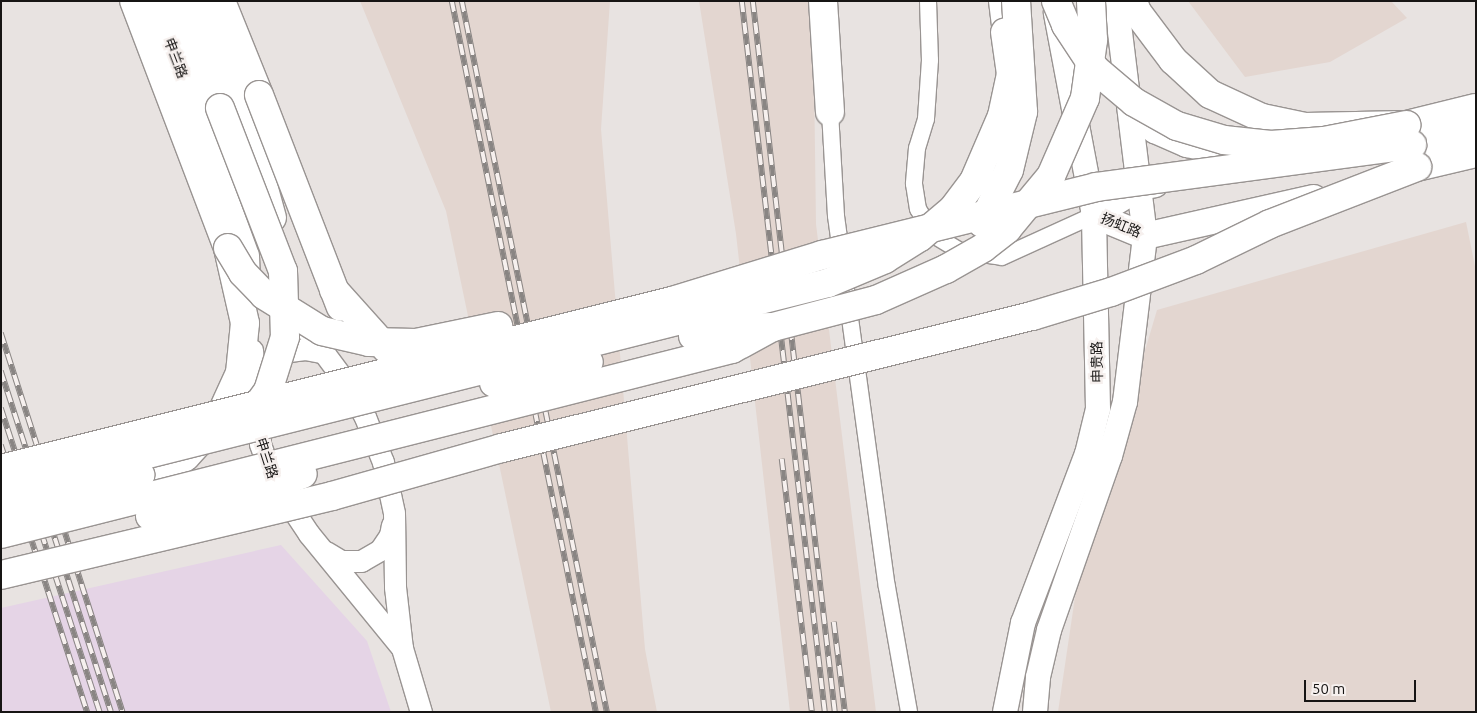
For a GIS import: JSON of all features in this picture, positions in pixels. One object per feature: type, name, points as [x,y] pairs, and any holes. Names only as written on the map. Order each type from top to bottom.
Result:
[{"type":"highway","points":[[134,1],[238,252],[243,273],[264,295],[322,331],[370,342],[416,343],[667,286],[822,255],[1096,188],[1409,135],[1476,108]]},
{"type":"highway","points":[[178,1],[283,271]]},
{"type":"highway","points":[[1,511],[189,462],[237,433],[268,391],[285,337],[283,271],[266,191],[240,101],[199,1]]},
{"type":"highway","points":[[221,1],[290,184],[356,344],[382,380],[434,413],[504,430],[562,431],[619,421]]},
{"type":"highway","points":[[823,1],[830,112]]},
{"type":"highway","points":[[946,269],[971,241],[1010,170],[1023,112],[1016,1]]},
{"type":"highway","points":[[1055,1],[1066,25],[1096,69],[1134,102],[1177,126],[1224,140],[1271,145],[1476,130]]},
{"type":"highway","points":[[1,534],[88,514],[732,349],[773,328],[876,300],[946,269],[983,248],[1007,228],[1051,176],[1085,98],[1093,40],[1092,1]]},
{"type":"highway","points":[[1133,1],[1136,12],[1173,60],[1210,94],[1262,118],[1305,127],[1409,135]]},
{"type":"highway","points":[[1,491],[828,283],[885,259],[920,237],[952,209],[974,181],[993,143],[1004,108],[1011,74],[1005,32]]},
{"type":"highway","points":[[240,101],[290,184]]},
{"type":"highway","points":[[1,575],[322,498],[502,448],[619,421],[1022,319],[1102,295],[1196,260],[1338,196],[1417,167],[1476,153]]},
{"type":"highway","points":[[88,514],[154,482],[186,456],[218,421],[240,373],[245,323],[238,252]]},
{"type":"highway","points":[[1,468],[672,301],[822,255]]},
{"type":"highway","points":[[334,290],[386,348],[415,367],[451,380],[489,384],[535,378],[729,328],[773,328]]},
{"type":"highway","points":[[1,550],[252,493],[426,427]]},
{"type":"main road","points":[[1001,1],[1005,32]]},
{"type":"main road","name":"申贵路","points":[[1005,712],[1023,623],[1087,454],[1098,409],[1094,214],[1055,1]]},
{"type":"main road","points":[[1035,712],[1038,678],[1049,630],[1110,456],[1124,402],[1146,236],[1132,111],[1116,1]]},
{"type":"main road","points":[[1132,111],[1155,130],[1187,144],[1270,161]]},
{"type":"main road","name":"扬虹路","points":[[1094,214],[1140,187],[1476,118]]},
{"type":"main road","name":"扬虹路","points":[[1094,214],[1146,236],[1476,161]]},
{"type":"street","name":"申兰路","points":[[155,1],[238,252],[260,444],[273,480],[323,551],[402,648]]},
{"type":"street","points":[[928,1],[930,60],[926,119],[917,148],[914,184],[918,209],[935,236],[960,251],[1002,257],[1094,214]]},
{"type":"street","points":[[830,112],[836,216],[887,587],[909,712]]},
{"type":"street","name":"申兰路","points":[[238,252],[326,353],[366,417],[382,462],[394,513],[395,587],[402,648],[421,712]]},
{"type":"street","points":[[253,392],[261,370],[281,352],[305,349],[326,353]]},
{"type":"street","points":[[323,551],[341,561],[361,561],[380,550],[390,535],[394,513]]},
{"type":"shaded area","points":[[360,1],[610,1],[601,129],[645,649],[657,712],[551,712],[446,211]]},
{"type":"shaded area","points":[[699,1],[813,1],[816,224],[876,712],[790,712],[736,234]]},
{"type":"shaded area","points":[[1188,1],[1391,1],[1407,18],[1330,62],[1245,77]]},
{"type":"shaded area","points":[[1466,222],[1476,271],[1476,712],[1058,712],[1078,577],[1157,310]]},
{"type":"shaded area","points":[[281,545],[367,641],[391,712],[1,712],[1,608]]},
{"type":"railway","points":[[452,1],[596,712]]},
{"type":"railway","points":[[462,1],[607,712]]},
{"type":"railway","points":[[742,1],[825,712]]},
{"type":"railway","points":[[753,1],[835,712]]},
{"type":"railway","points":[[1,333],[123,712]]},
{"type":"railway","points":[[1,371],[111,712]]},
{"type":"railway","points":[[1,408],[100,712]]},
{"type":"railway","points":[[1,445],[87,712]]},
{"type":"railway","points":[[782,459],[812,712]]},
{"type":"railway","points":[[834,622],[845,712]]}]
